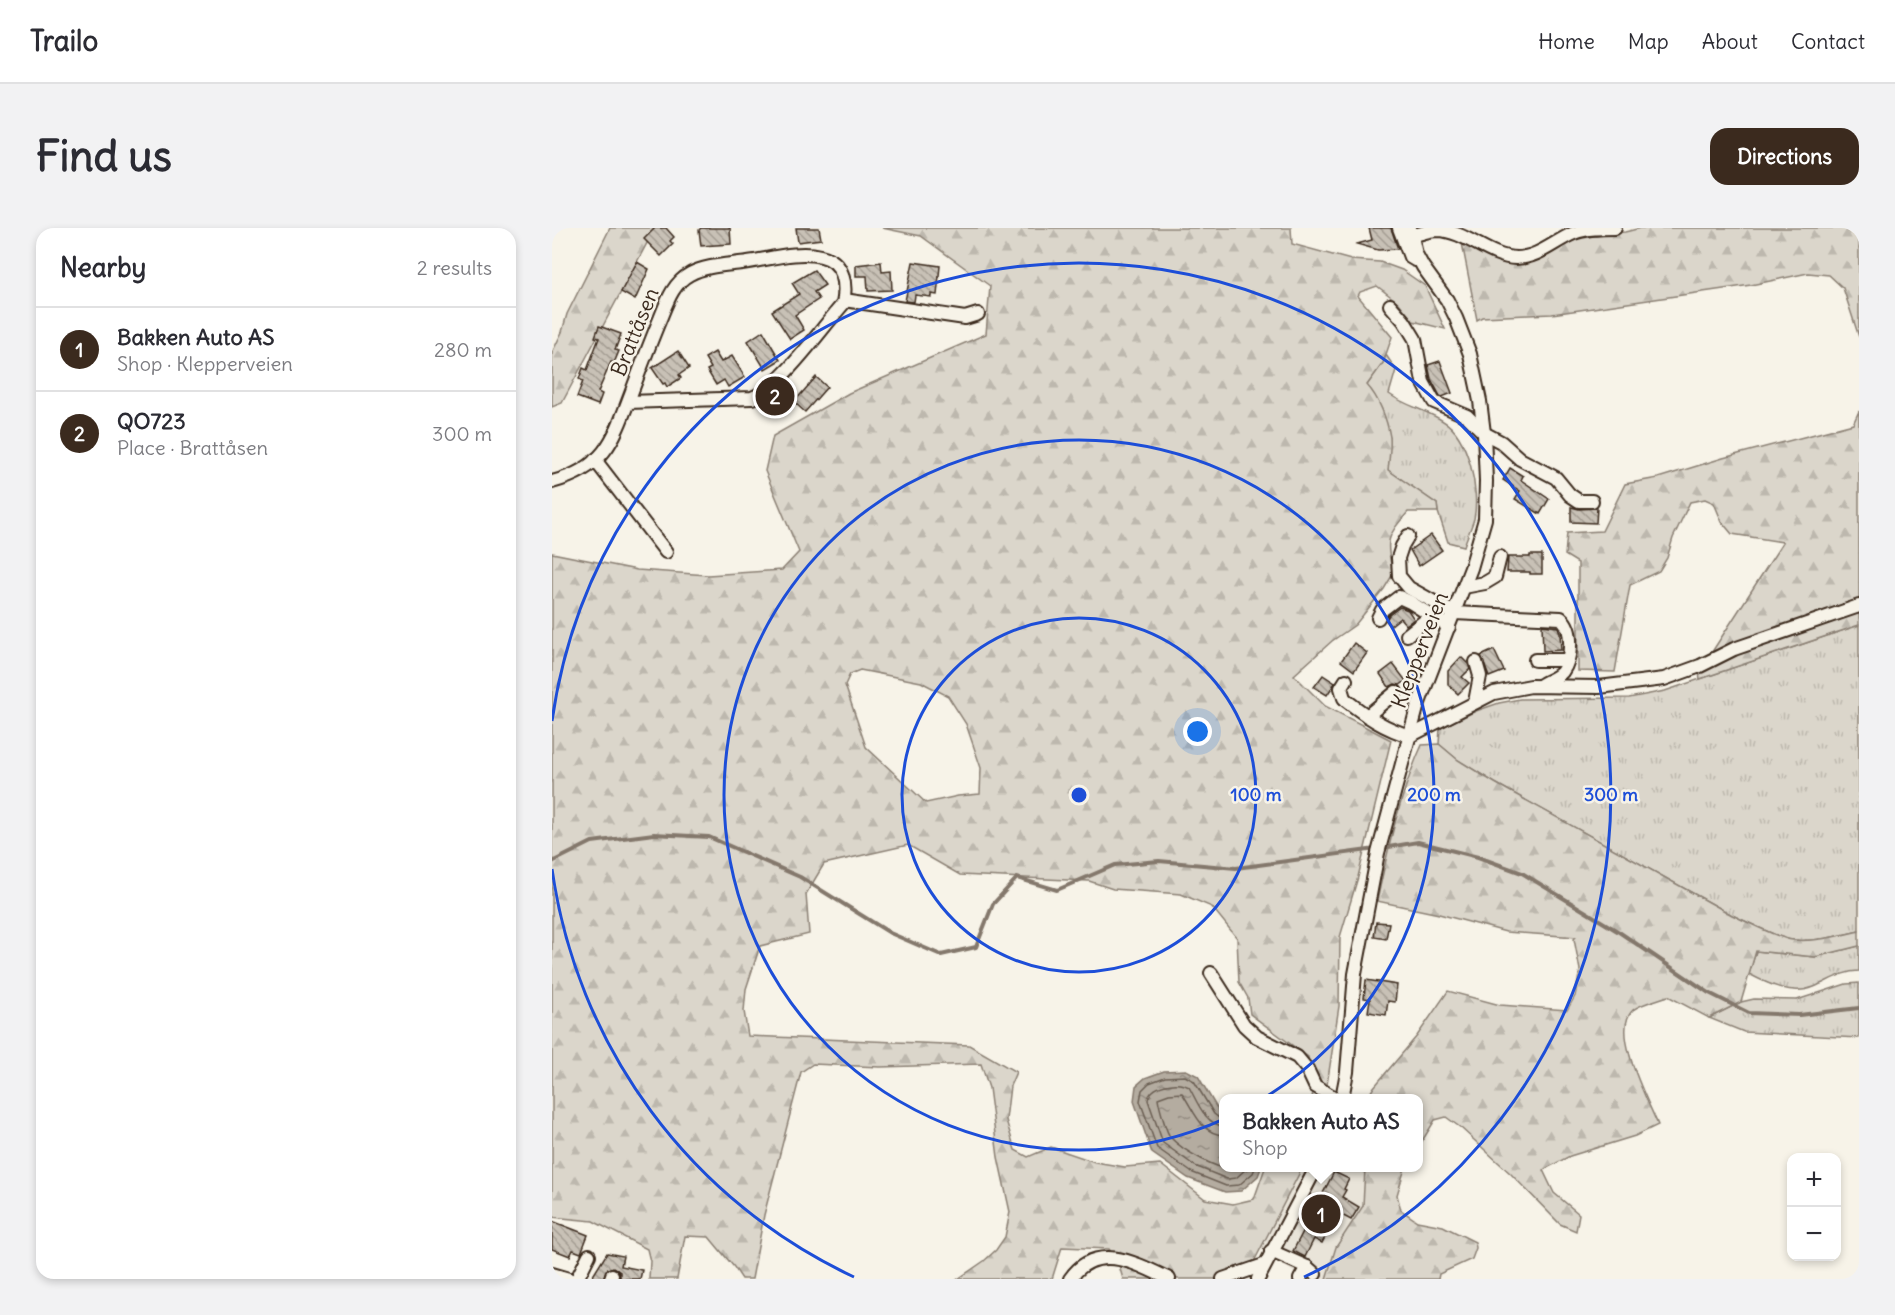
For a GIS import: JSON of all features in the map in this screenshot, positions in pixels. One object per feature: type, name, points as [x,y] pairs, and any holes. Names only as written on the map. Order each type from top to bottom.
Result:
[{"type":"street","points":[[1399,228],[1410,257],[1421,264]]},
{"type":"street","points":[[1410,232],[1441,230],[1504,256],[1519,258],[1535,254],[1576,232],[1616,228]]},
{"type":"street","name":"Klepperveien","points":[[1343,1094],[1347,1072],[1355,974],[1378,853],[1426,682],[1478,550],[1485,519],[1484,433],[1476,377],[1448,300],[1421,264],[1410,232]]},
{"type":"street","name":"Brattåsen","points":[[552,482],[571,477],[589,466],[605,451],[616,435],[628,402],[667,300],[673,289],[690,274],[717,266],[795,255],[824,256],[839,268],[845,279],[846,291],[843,304],[783,375],[764,392],[752,398],[628,402]]},
{"type":"street","points":[[844,300],[965,318],[978,314]]},
{"type":"street","points":[[1390,305],[1404,321],[1415,339],[1423,382],[1434,402],[1467,416],[1484,433],[1501,442],[1520,459],[1556,478],[1570,495],[1579,501],[1592,501]]},
{"type":"street","points":[[595,460],[666,552]]},
{"type":"street","points":[[1408,536],[1398,558],[1399,576],[1409,588],[1454,613],[1561,618],[1565,621],[1570,645],[1567,660],[1560,674],[1540,686]]},
{"type":"street","points":[[1464,587],[1485,583],[1495,577],[1500,557]]},
{"type":"street","points":[[1378,618],[1382,610],[1400,597],[1449,627]]},
{"type":"street","points":[[1346,680],[1341,688],[1344,698],[1367,716],[1410,736],[1494,693],[1515,688],[1599,687],[1664,679],[1700,666],[1734,649],[1859,606]]},
{"type":"street","points":[[1407,635],[1431,616]]},
{"type":"street","points":[[1535,660],[1567,660]]},
{"type":"street","points":[[1475,702],[1480,676],[1476,662]]},
{"type":"street","points":[[1367,716],[1396,692]]},
{"type":"street","points":[[1211,973],[1251,1032],[1265,1042],[1297,1057],[1316,1086],[1329,1094]]},
{"type":"street","points":[[1258,1279],[1313,1172]]},
{"type":"street","points":[[1272,1251],[1311,1270],[1300,1279]]},
{"type":"street","points":[[577,1279],[589,1255]]},
{"type":"street","points":[[1070,1279],[1078,1268],[1090,1261],[1118,1258],[1169,1279]]},
{"type":"street","points":[[1223,1279],[1264,1266]]},
{"type":"street","points":[[552,1275],[570,1279]]},
{"type":"shaded area","points":[[1300,1172],[1365,1172],[1363,1206],[1336,1246],[1326,1279],[1303,1279],[1261,1249]]},
{"type":"green space","points":[[610,228],[655,228],[562,403],[552,407],[552,353],[567,314]]},
{"type":"green space","points":[[882,228],[1291,228],[1292,244],[1351,260],[1380,262],[1402,270],[1425,286],[1445,329],[1413,321],[1399,303],[1377,286],[1360,292],[1358,296],[1392,337],[1383,363],[1367,385],[1379,402],[1389,430],[1388,470],[1437,504],[1438,512],[1408,512],[1389,540],[1393,574],[1384,589],[1355,625],[1332,641],[1294,675],[1325,706],[1391,740],[1358,877],[1340,937],[1339,1006],[1326,1094],[1313,1094],[1308,1057],[1250,1014],[1248,998],[1239,982],[1237,938],[1212,907],[1181,894],[1113,889],[1089,881],[960,875],[908,845],[824,864],[806,894],[809,934],[760,946],[746,989],[744,1011],[748,1036],[969,1045],[1016,1072],[1010,1086],[1006,1120],[1015,1150],[1028,1157],[1051,1147],[1095,1162],[1125,1167],[1160,1164],[1205,1199],[1233,1204],[1254,1199],[1264,1172],[1300,1172],[1245,1279],[1123,1279],[1118,1262],[1109,1249],[1062,1247],[1052,1279],[958,1279],[996,1250],[1005,1237],[1010,1212],[998,1157],[989,1088],[981,1064],[880,1067],[813,1064],[801,1072],[764,1215],[752,1279],[742,1279],[709,1237],[685,1236],[677,1279],[649,1279],[650,1261],[647,1249],[593,1221],[552,1217],[552,553],[637,570],[708,575],[782,570],[799,552],[765,471],[773,436],[849,393],[986,334],[990,286],[921,236]],"holes":[[[860,670],[921,682],[948,696],[966,724],[981,768],[980,794],[926,803],[866,747],[845,685],[850,674]]]},
{"type":"green space","points":[[1641,228],[1859,228],[1859,337],[1843,288],[1829,275],[1808,273],[1751,285],[1552,314],[1482,317],[1477,320],[1462,243],[1509,263],[1525,263],[1584,236]]},
{"type":"green space","points":[[1386,355],[1396,370],[1389,394],[1443,421],[1452,428],[1466,451],[1474,480],[1475,508],[1474,519],[1464,546],[1448,542],[1437,504],[1388,470],[1390,438],[1367,385]]},
{"type":"green space","points":[[1859,411],[1859,625],[1700,679],[1699,672],[1783,542],[1732,534],[1722,522],[1714,503],[1705,499],[1690,502],[1673,538],[1667,558],[1659,571],[1630,585],[1615,672],[1578,671],[1578,563],[1565,555],[1567,533],[1602,531],[1625,484],[1658,478],[1723,458],[1853,424]]},
{"type":"green space","points":[[1859,625],[1859,931],[1810,940],[1780,937],[1732,915],[1495,783],[1458,760],[1439,744],[1440,728],[1499,703],[1520,699],[1629,698],[1665,691]]},
{"type":"green space","points":[[1439,744],[1458,760],[1495,783],[1732,915],[1780,937],[1810,940],[1859,931],[1859,946],[1815,957],[1756,951],[1741,1002],[1709,1018],[1668,996],[1633,1010],[1627,1020],[1628,1049],[1658,1125],[1635,1136],[1570,1156],[1543,1170],[1554,1193],[1579,1214],[1576,1231],[1560,1224],[1511,1174],[1446,1117],[1435,1120],[1423,1140],[1423,1094],[1370,1094],[1417,1036],[1448,991],[1500,1005],[1567,1010],[1575,996],[1580,970],[1574,939],[1576,937],[1506,932],[1439,914],[1377,901],[1395,822],[1407,782],[1422,745]]},
{"type":"green space","points":[[1859,946],[1859,971],[1841,974],[1814,987],[1797,990],[1780,988],[1749,974],[1756,951],[1815,957]]},
{"type":"green space","points":[[1859,983],[1859,1038],[1744,1032],[1709,1018],[1741,1002],[1754,999],[1797,1000],[1846,984]]},
{"type":"green space","points":[[1365,1172],[1404,1172],[1397,1195],[1401,1210],[1417,1221],[1443,1226],[1475,1242],[1476,1248],[1472,1259],[1439,1274],[1438,1279],[1326,1279],[1336,1247],[1363,1206]]},
{"type":"water","points":[[1186,1070],[1198,1076],[1219,1111],[1219,1172],[1260,1172],[1241,1191],[1225,1192],[1188,1178],[1152,1153],[1134,1101],[1136,1086],[1145,1078],[1164,1071]]},
{"type":"building","points":[[655,228],[666,228],[674,237],[670,241],[673,244],[661,256],[644,239]]},
{"type":"building","points":[[701,228],[730,228],[731,244],[701,246],[699,230]]},
{"type":"building","points":[[796,228],[819,228],[821,239],[798,242]]},
{"type":"building","points":[[1369,228],[1391,228],[1398,249],[1378,250],[1357,244],[1372,240]]},
{"type":"building","points":[[637,262],[649,269],[635,300],[621,292]]},
{"type":"building","points":[[881,262],[882,272],[891,271],[892,290],[868,291],[867,276],[856,276],[856,265]]},
{"type":"building","points":[[913,262],[940,266],[937,295],[931,294],[931,297],[915,295],[914,302],[905,301]]},
{"type":"building","points":[[814,270],[825,285],[814,292],[819,299],[795,315],[804,330],[790,339],[772,311],[799,294],[792,283]]},
{"type":"building","points":[[599,326],[621,334],[615,350],[619,351],[614,363],[611,362],[598,392],[602,394],[598,405],[577,397],[583,381],[579,379],[583,368],[587,370],[599,338],[595,337]]},
{"type":"building","points":[[763,331],[780,360],[765,369],[748,341]]},
{"type":"building","points":[[678,351],[689,368],[679,375],[681,378],[667,387],[652,368]]},
{"type":"building","points":[[715,352],[721,362],[732,356],[745,377],[728,387],[724,380],[716,385],[707,370],[711,368],[705,358]]},
{"type":"building","points":[[1440,361],[1452,393],[1442,397],[1431,379],[1428,365]]},
{"type":"building","points":[[816,377],[827,387],[805,412],[794,402]]},
{"type":"building","points":[[1510,468],[1523,476],[1521,480],[1549,499],[1540,514],[1515,499],[1520,491],[1503,480]]},
{"type":"building","points":[[1571,507],[1597,508],[1596,523],[1571,522]]},
{"type":"building","points":[[1431,535],[1442,550],[1419,566],[1410,550]]},
{"type":"building","points":[[1530,555],[1542,555],[1542,574],[1507,572],[1508,557],[1530,557]]},
{"type":"building","points":[[1400,607],[1408,610],[1414,619],[1406,625],[1400,618],[1390,626],[1386,620]]},
{"type":"building","points":[[1542,625],[1558,627],[1561,650],[1543,651]]},
{"type":"building","points":[[1354,643],[1367,653],[1354,671],[1341,661]]},
{"type":"building","points":[[1494,650],[1504,671],[1489,677],[1481,656]]},
{"type":"building","points":[[1461,657],[1470,669],[1462,677],[1469,683],[1458,694],[1448,685],[1448,671]]},
{"type":"building","points":[[1393,664],[1406,681],[1389,687],[1380,674]]},
{"type":"building","points":[[1323,675],[1335,683],[1327,695],[1314,687]]},
{"type":"building","points":[[1376,922],[1389,923],[1386,939],[1374,937]]},
{"type":"building","points":[[1366,980],[1397,985],[1395,1002],[1388,1001],[1386,1015],[1368,1012],[1370,999],[1364,998]]},
{"type":"building","points":[[1334,1172],[1349,1179],[1342,1197],[1359,1207],[1351,1220],[1338,1213],[1322,1243],[1314,1239],[1305,1257],[1293,1251]]},
{"type":"building","points":[[552,1221],[588,1235],[581,1253],[573,1250],[570,1256],[552,1249]]},
{"type":"building","points":[[607,1253],[623,1256],[621,1266],[642,1270],[640,1279],[620,1279],[620,1272],[613,1267],[606,1270],[603,1279],[591,1279]]},
{"type":"waterway","points":[[552,862],[592,842],[654,834],[709,837],[800,877],[890,933],[941,955],[976,947],[993,904],[1017,878],[1057,890],[1115,865],[1159,861],[1236,868],[1376,849]]},
{"type":"waterway","points":[[1383,848],[1418,842],[1478,857],[1522,873],[1619,932],[1709,993],[1749,1013],[1799,1015],[1859,1008]]},
{"type":"place","name":"QO723","points":[[775,396]]},
{"type":"place","name":"Bakken Auto AS","points":[[1321,1214]]}]
